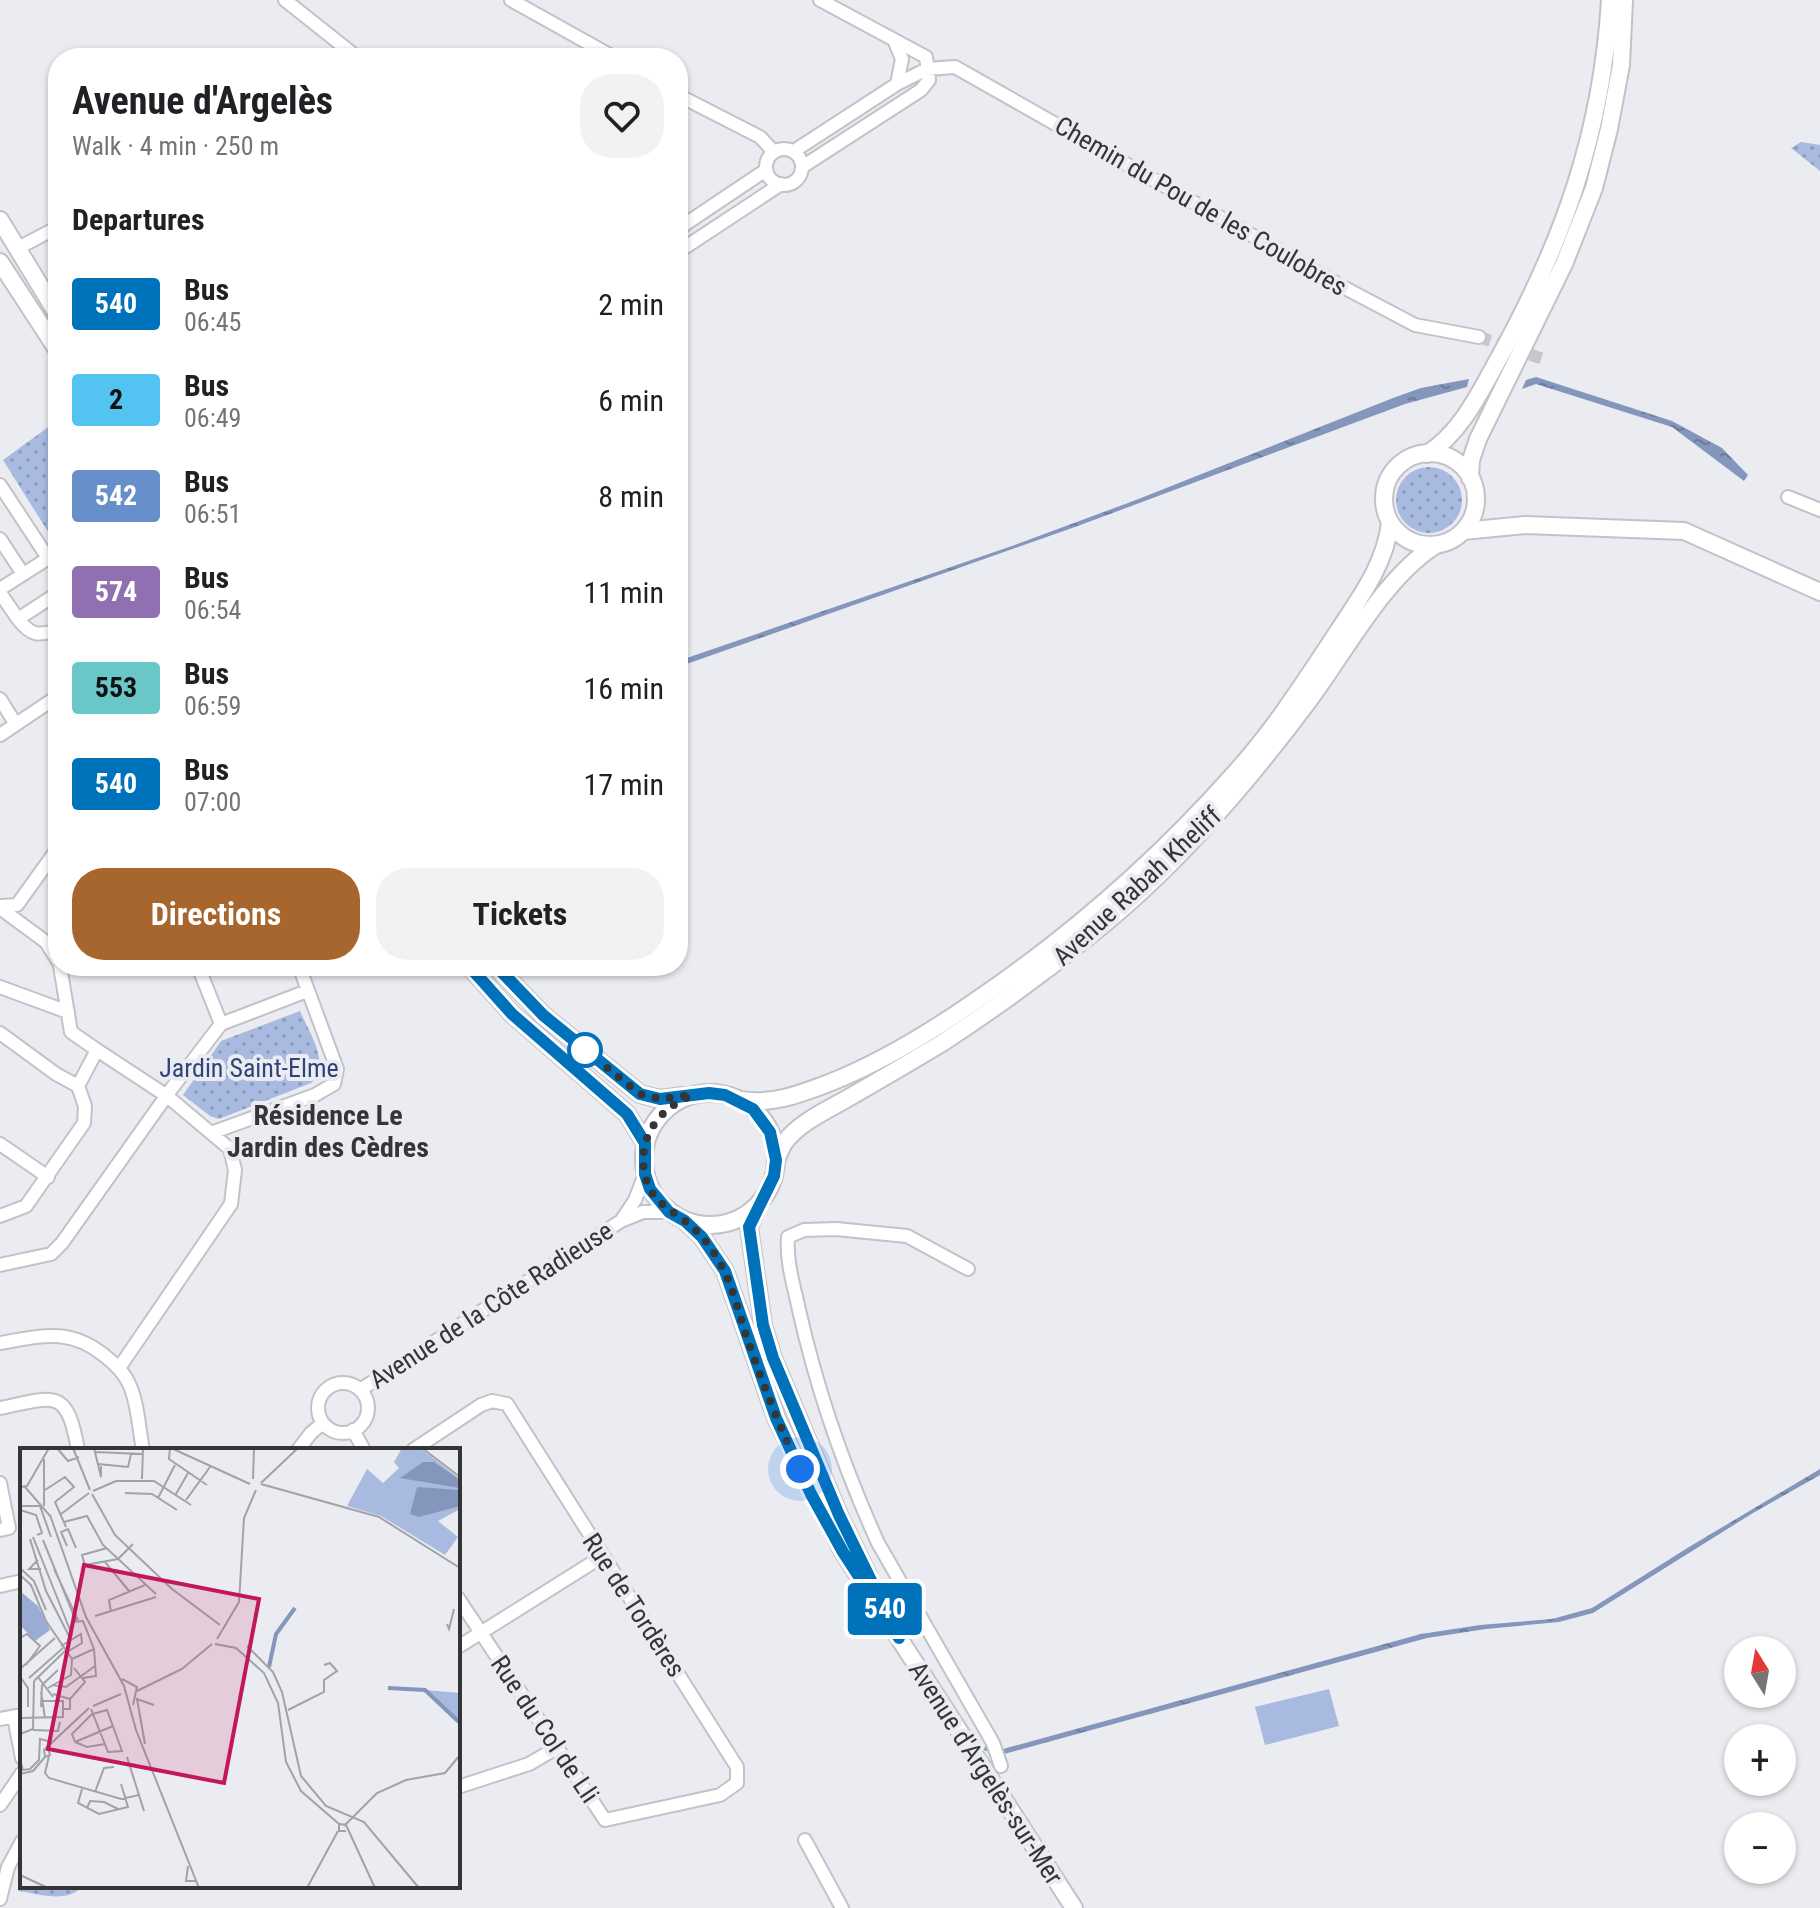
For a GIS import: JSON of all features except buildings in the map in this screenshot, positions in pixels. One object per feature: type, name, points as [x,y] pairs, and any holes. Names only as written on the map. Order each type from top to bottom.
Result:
[{"type":"main road","points":[[1427,454],[1442,444],[1481,391],[1549,259],[1577,188],[1594,122],[1605,64],[1610,0]]},
{"type":"main road","points":[[1470,478],[1452,460],[1440,455],[1413,456],[1392,472],[1384,497],[1390,523],[1410,541],[1436,545],[1463,531],[1474,510],[1471,460],[1478,439],[1564,264],[1594,188],[1621,65],[1624,0]]},
{"type":"main road","points":[[0,220],[48,298]]},
{"type":"main road","points":[[0,262],[48,336]]},
{"type":"main road","points":[[1475,498],[1492,518],[1525,525]]},
{"type":"main road","name":"Avenue Rabah Kheliff","points":[[741,1100],[759,1103],[807,1092],[858,1072],[896,1051],[1011,977],[1122,887],[1237,772],[1297,693],[1372,580],[1384,552],[1390,523]]},
{"type":"main road","points":[[1463,531],[1525,525],[1684,531],[1820,592]]},
{"type":"main road","name":"Avenue Rabah Kheliff","points":[[776,1160],[784,1144],[796,1131],[1020,991],[1097,930],[1182,851],[1245,783],[1394,583],[1420,555],[1436,545]]},
{"type":"main road","points":[[478,976],[512,1014],[627,1114],[645,1143]]},
{"type":"main road","points":[[506,976],[543,1015],[640,1094],[660,1099],[692,1095],[709,1093],[725,1095],[741,1100],[763,1119],[770,1132],[776,1160],[774,1176],[758,1205],[742,1217],[724,1224],[704,1225],[685,1221],[669,1212],[650,1189],[645,1174],[645,1143],[652,1127],[662,1113],[692,1095]]},
{"type":"main road","name":"Avenue d'Argelès-sur-Mer","points":[[758,1205],[749,1227],[763,1325],[773,1358],[839,1515],[899,1638]]},
{"type":"main road","name":"Avenue d'Argelès-sur-Mer","points":[[685,1221],[702,1237],[725,1271],[776,1418],[843,1552],[1074,1908]]},
{"type":"street","points":[[285,0],[345,48]]},
{"type":"street","points":[[511,0],[597,48]]},
{"type":"street","points":[[688,245],[781,184],[794,181],[802,167],[921,90],[929,80],[926,57],[820,0]]},
{"type":"street","points":[[894,40],[902,59],[897,84]]},
{"type":"street","name":"Chemin du Pou de les Coulobres","points":[[902,59],[927,69],[955,67],[1415,325],[1479,337]]},
{"type":"street","points":[[794,151],[897,84],[927,69]]},
{"type":"street","points":[[688,100],[760,137],[774,152]]},
{"type":"street","points":[[688,222],[766,170],[769,157],[774,152],[794,151],[802,167]]},
{"type":"street","points":[[766,170],[774,182],[781,184]]},
{"type":"street","points":[[18,248],[48,232]]},
{"type":"street","points":[[0,485],[48,548]]},
{"type":"street","points":[[1788,497],[1820,510]]},
{"type":"street","points":[[0,539],[23,574]]},
{"type":"street","points":[[48,558],[0,591],[29,633],[39,636],[48,633]]},
{"type":"street","points":[[18,619],[48,600]]},
{"type":"street","points":[[0,699],[15,723]]},
{"type":"street","points":[[0,735],[48,702]]},
{"type":"street","points":[[0,907],[17,905],[48,862]]},
{"type":"street","points":[[0,907],[48,945]]},
{"type":"street","points":[[61,976],[71,1032],[167,1096],[211,1133],[230,1149],[235,1170],[231,1204],[119,1368]]},
{"type":"street","points":[[202,976],[221,1024]]},
{"type":"street","points":[[211,1133],[315,1095],[334,1084],[337,1069],[302,976]]},
{"type":"street","points":[[0,987],[68,1012]]},
{"type":"street","points":[[0,1265],[51,1254],[62,1243],[221,1024],[307,991]]},
{"type":"street","points":[[0,1033],[56,1074],[78,1086],[85,1106],[84,1123],[26,1206],[0,1216]]},
{"type":"street","points":[[78,1086],[97,1050]]},
{"type":"street","points":[[0,1144],[48,1177]]},
{"type":"street","name":"Avenue de la Côte Radieuse","points":[[621,1221],[635,1200],[645,1174]]},
{"type":"street","name":"Avenue de la Côte Radieuse","points":[[360,1390],[621,1221],[643,1212],[669,1212]]},
{"type":"street","points":[[968,1269],[907,1236],[836,1229],[804,1230],[788,1237],[787,1253],[815,1374],[865,1515],[993,1743],[1001,1766]]},
{"type":"street","points":[[0,1343],[64,1335],[81,1340],[119,1368],[131,1385],[143,1448]]},
{"type":"street","points":[[342,1383],[360,1390],[365,1396],[365,1420],[353,1430],[337,1432],[323,1423],[318,1403],[325,1390],[342,1383]]},
{"type":"street","points":[[0,1408],[54,1400],[65,1406],[73,1420],[78,1448]]},
{"type":"street","name":"Rue de Tordères","points":[[416,1448],[481,1405],[492,1401],[507,1404],[737,1767],[737,1783],[720,1795],[605,1820]]},
{"type":"street","points":[[300,1448],[323,1423]]},
{"type":"street","points":[[353,1430],[363,1448]]},
{"type":"street","points":[[0,1483],[9,1528],[0,1530]]},
{"type":"street","points":[[460,1646],[603,1556]]},
{"type":"street","points":[[0,1586],[20,1581]]},
{"type":"street","name":"Rue du Col de Lli","points":[[460,1601],[605,1820]]},
{"type":"street","points":[[0,1719],[18,1716],[20,1737]]},
{"type":"street","points":[[460,1786],[529,1764],[558,1747]]},
{"type":"street","points":[[0,1805],[20,1776]]},
{"type":"street","points":[[805,1840],[842,1908]]},
{"type":"street","points":[[0,1899],[8,1867],[20,1845]]},
{"type":"green space","points":[[1801,142],[1820,145],[1820,171],[1791,148]]},
{"type":"green space","points":[[48,427],[48,532],[3,460]]},
{"type":"green space","points":[[1435,467],[1453,476],[1460,487],[1460,513],[1453,524],[1442,531],[1423,533],[1405,524],[1398,513],[1396,494],[1405,476],[1416,469]]},
{"type":"green space","name":"Jardin Saint-Elme","points":[[300,1011],[319,1058],[317,1076],[311,1083],[219,1119],[210,1116],[183,1095],[221,1041]]},
{"type":"green space","points":[[1329,1689],[1339,1726],[1265,1745],[1255,1707]]},
{"type":"green space","points":[[20,1886],[81,1888],[61,1896],[19,1891]]},
{"type":"water","points":[[1536,377],[1672,421],[1722,448],[1748,475],[1744,481],[1672,427],[1536,384],[1522,389],[1526,380]]},
{"type":"water","points":[[1469,379],[1467,387],[1405,404],[1075,527],[688,663],[688,658],[1009,547],[1421,388]]},
{"type":"water","points":[[1820,1469],[1820,1475],[1593,1613],[1559,1622],[1427,1638],[1004,1754],[982,1750],[979,1746],[1003,1749],[1421,1634],[1552,1619],[1592,1608]]},
{"type":"tunnel","points":[[1479,337],[1546,360]]},
{"type":"bus line","name":"540","points":[[478,976],[512,1014],[627,1114],[638,1129],[645,1143],[643,1159],[650,1189],[669,1212],[685,1221],[702,1237],[725,1271],[761,1380],[811,1494],[843,1552],[899,1638],[839,1515],[773,1358],[763,1325],[749,1227],[774,1176],[775,1145],[763,1119],[741,1100],[725,1095],[709,1093],[660,1099],[640,1094],[543,1015],[506,976]]},
{"type":"district","name":"Résidence Le Jardin des Cèdres","points":[[328,1131]]},
{"type":"route","points":[[585,1050],[640,1094],[660,1099],[692,1095],[662,1113],[652,1127],[645,1143],[645,1174],[658,1201],[702,1237],[725,1271],[761,1380],[800,1469]]}]
